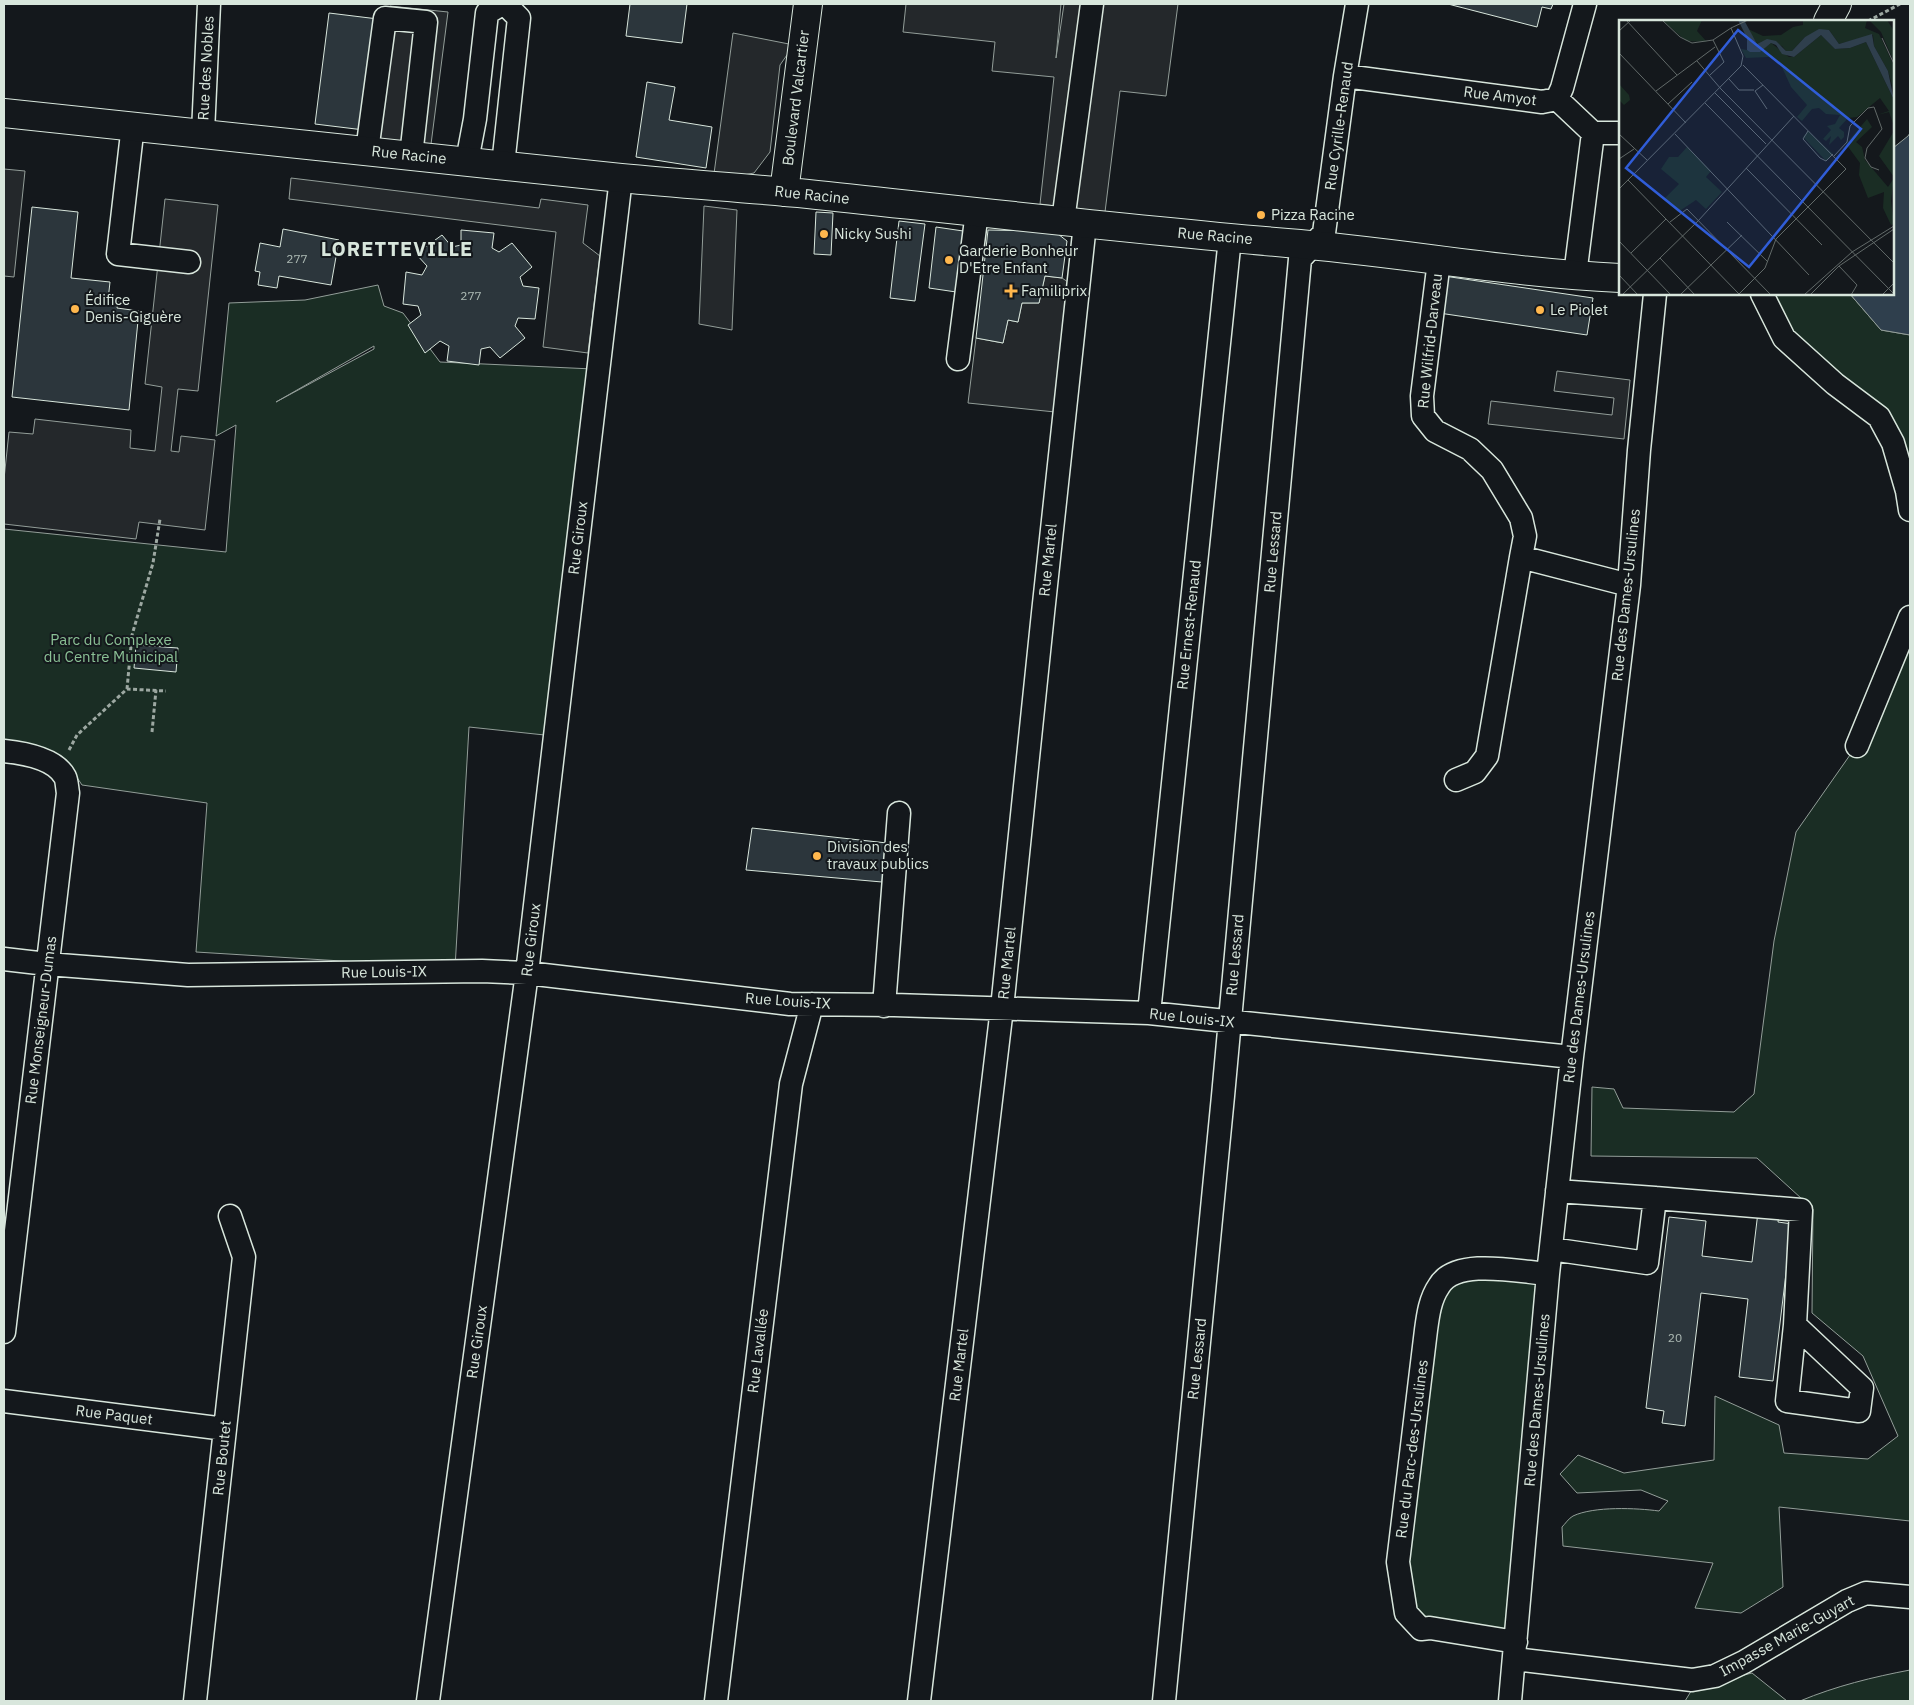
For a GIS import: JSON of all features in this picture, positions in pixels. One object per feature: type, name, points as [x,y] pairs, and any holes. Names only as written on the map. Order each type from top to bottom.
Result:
[{"type":"main road","name":"Boulevard Valcartier","points":[[784,192],[808,4]]},
{"type":"main road","points":[[1829,20],[1837,4]]},
{"type":"main road","name":"Rue Racine","points":[[4,113],[203,132],[621,178],[784,192],[1314,245],[1439,261],[1619,278]]},
{"type":"street","name":"Rue des Nobles","points":[[203,132],[209,4]]},
{"type":"street","points":[[467,161],[475,119],[487,13],[504,4],[519,18],[503,165]]},
{"type":"street","name":"Rue Martel","points":[[919,1701],[1002,1008],[1042,613],[1092,4]]},
{"type":"street","name":"Rue Cyrille-Renaud","points":[[1314,245],[1324,232],[1345,76],[1358,4]]},
{"type":"street","name":"Rue Amyot","points":[[1345,76],[1542,102],[1556,99],[1562,88],[1585,4]]},
{"type":"street","points":[[366,151],[385,18],[426,22],[411,156]]},
{"type":"street","points":[[1556,99],[1593,133],[1619,133]]},
{"type":"street","points":[[133,125],[118,254],[189,262]]},
{"type":"street","points":[[1575,275],[1593,133]]},
{"type":"street","name":"Rue Giroux","points":[[428,1701],[527,973],[621,178]]},
{"type":"street","points":[[958,359],[977,212]]},
{"type":"street","name":"Rue Ernest-Renaud","points":[[1149,1013],[1230,238]]},
{"type":"street","name":"Rue Lessard","points":[[1164,1701],[1222,1106],[1300,259],[1314,245]]},
{"type":"street","name":"Rue Wilfrid-Darveau","points":[[1439,261],[1422,396],[1423,416],[1435,431],[1470,449],[1492,470],[1521,518],[1525,536],[1487,756],[1475,772],[1456,780]]},
{"type":"street","name":"Rue des Dames-Ursulines","points":[[1510,1701],[1548,1274],[1572,1057],[1629,586],[1639,450],[1655,295]]},
{"type":"street","points":[[1762,295],[1784,338],[1835,384],[1878,417],[1893,443],[1907,492],[1910,510]]},
{"type":"street","points":[[1521,557],[1629,586]]},
{"type":"street","points":[[1857,746],[1910,616]]},
{"type":"street","points":[[4,751],[36,757],[58,768]]},
{"type":"street","name":"Rue Monseigneur-Dumas","points":[[4,1332],[68,793],[66,778],[58,768]]},
{"type":"street","points":[[884,1006],[900,813]]},
{"type":"street","name":"Rue Louis-IX","points":[[4,959],[188,974],[482,971],[527,973],[790,1004],[1149,1013],[1572,1057]]},
{"type":"street","name":"Rue Lavallée","points":[[716,1701],[791,1084],[812,1004]]},
{"type":"street","points":[[1557,1190],[1801,1210],[1795,1324]]},
{"type":"street","points":[[1551,1249],[1647,1263],[1655,1198]]},
{"type":"street","name":"Rue Boutet","points":[[195,1701],[244,1257],[230,1216]]},
{"type":"street","name":"Rue du Parc-des-Ursulines","points":[[1515,1650],[1430,1628],[1421,1629],[1406,1613],[1398,1562],[1426,1330],[1430,1306],[1440,1284],[1453,1273],[1474,1268],[1548,1274]]},
{"type":"street","name":"Rue Paquet","points":[[4,1401],[225,1429]]},
{"type":"street","name":"Impasse Marie-Guyart","points":[[1515,1650],[1692,1680],[1715,1676],[1744,1662],[1847,1601],[1866,1592],[1910,1597]]},
{"type":"path","points":[[1870,20],[1900,4]]},
{"type":"path","points":[[58,768],[77,736],[127,689],[132,635],[153,563],[160,519]]},
{"type":"path","points":[[127,689],[166,691]]},
{"type":"path","points":[[152,732],[156,690]]},
{"type":"green space","name":"Parc du Complexe du Centre Municipal","points":[[378,285],[384,306],[403,313],[440,362],[593,369],[554,736],[469,727],[455,968],[196,952],[207,803],[82,785],[64,758],[36,745],[4,741],[4,529],[226,552],[236,425],[216,436],[229,303],[305,300]],"holes":[[[374,346],[374,349],[276,402]]]},
{"type":"green space","points":[[1755,295],[1851,295],[1881,330],[1910,335],[1910,508],[1895,446]]},
{"type":"green space","points":[[1910,617],[1910,1521],[1779,1507],[1783,1587],[1741,1613],[1695,1608],[1713,1563],[1563,1546],[1562,1527],[1573,1516],[1604,1509],[1659,1511],[1668,1501],[1641,1490],[1577,1493],[1560,1474],[1578,1455],[1624,1473],[1714,1460],[1715,1396],[1779,1425],[1784,1453],[1868,1459],[1898,1436],[1863,1356],[1812,1313],[1813,1209],[1757,1158],[1591,1156],[1592,1087],[1614,1089],[1623,1108],[1734,1112],[1754,1094],[1774,941],[1796,832],[1857,745]]},
{"type":"green space","points":[[1453,1273],[1548,1274],[1516,1642],[1430,1628],[1402,1592],[1426,1330]]},
{"type":"green space","points":[[1910,1670],[1910,1701],[1800,1701],[1855,1682]]},
{"type":"green space","points":[[1752,1673],[1787,1701],[1685,1701],[1693,1688]]},
{"type":"shaded area","points":[[906,4],[1061,4],[1056,58],[1064,4],[1178,4],[1166,96],[1120,91],[1105,212],[1040,204],[1054,77],[992,71],[995,42],[903,32]]},
{"type":"shaded area","points":[[390,6],[448,12],[430,152],[371,139]]},
{"type":"shaded area","points":[[733,33],[794,45],[780,65],[770,152],[754,173],[713,181]]},
{"type":"shaded area","points":[[4,169],[25,171],[14,277],[4,276]]},
{"type":"shaded area","points":[[291,178],[539,208],[541,199],[588,205],[583,243],[600,256],[588,353],[543,347],[556,232],[289,199]]},
{"type":"shaded area","points":[[165,199],[218,205],[198,391],[178,389],[171,451],[179,452],[181,436],[215,440],[205,530],[139,522],[136,539],[4,524],[4,479],[9,432],[33,434],[35,419],[131,430],[130,448],[155,451],[162,387],[145,384]]},
{"type":"shaded area","points":[[704,206],[737,210],[732,330],[699,324]]},
{"type":"shaded area","points":[[1045,276],[1062,278],[1068,282],[1055,412],[968,403],[976,338],[1003,343],[1008,320],[1018,322],[1022,303],[1039,303]]},
{"type":"shaded area","points":[[1557,371],[1630,380],[1624,439],[1488,424],[1491,401],[1612,415],[1614,398],[1554,391]]},
{"type":"water","points":[[1910,133],[1910,335],[1881,330],[1851,295],[1894,295],[1894,147]]},
{"type":"building","points":[[630,4],[687,4],[682,43],[626,36]]},
{"type":"building","points":[[1448,4],[1553,4],[1551,9],[1542,7],[1537,27]]},
{"type":"building","points":[[329,13],[378,19],[364,130],[315,124]]},
{"type":"building","points":[[647,82],[675,87],[669,120],[712,127],[706,168],[636,157]]},
{"type":"building","name":"Édifice Denis-Giguère","points":[[32,207],[78,212],[71,278],[110,282],[108,300],[118,301],[117,308],[139,311],[129,410],[12,397]]},
{"type":"building","name":"Nicky Sushi","points":[[816,212],[833,213],[831,255],[814,254]]},
{"type":"building","points":[[899,221],[925,224],[915,301],[890,298]]},
{"type":"building","name":"Garderie Bonheur D'Etre Enfant","points":[[936,227],[970,232],[963,293],[929,288]]},
{"type":"building","points":[[283,229],[339,240],[331,285],[279,276],[277,288],[258,285],[260,272],[255,271],[260,243],[280,247]]},
{"type":"building","points":[[461,230],[494,233],[492,248],[499,252],[512,243],[532,267],[520,277],[523,286],[539,288],[535,319],[518,318],[515,326],[525,338],[500,358],[490,347],[481,349],[479,365],[447,361],[449,346],[440,341],[425,353],[408,325],[421,315],[418,306],[403,304],[406,272],[422,275],[427,266],[416,254],[442,235],[452,247],[461,245]]},
{"type":"building","name":"Familiprix","points":[[988,230],[1039,231],[1058,234],[1067,241],[1062,278],[1045,276],[1039,303],[1022,303],[1018,322],[1008,320],[1003,343],[976,338]]},
{"type":"building","points":[[1444,276],[1593,298],[1587,335],[1439,313]]},
{"type":"building","points":[[136,645],[178,648],[176,672],[134,668]]},
{"type":"building","name":"Division des travaux publics","points":[[752,828],[887,843],[882,882],[746,870]]},
{"type":"building","points":[[1758,1212],[1779,1214],[1778,1222],[1792,1224],[1773,1381],[1739,1377],[1748,1299],[1701,1293],[1685,1426],[1662,1423],[1664,1411],[1646,1408],[1669,1217],[1706,1221],[1702,1256],[1752,1262]]},
{"type":"place","name":"Pizza Racine","points":[[1261,215]]},
{"type":"place","name":"Nicky Sushi","points":[[824,234]]},
{"type":"place","name":"Garderie Bonheur D'Etre Enfant","points":[[949,260]]},
{"type":"place","name":"Familiprix","points":[[1011,291]]},
{"type":"place","name":"Édifice Denis-Giguère","points":[[75,309]]},
{"type":"place","name":"Le Piolet","points":[[1540,310]]},
{"type":"place","name":"Division des travaux publics","points":[[817,856]]},
{"type":"district","name":"LORETTEVILLE","points":[[397,249]]}]
